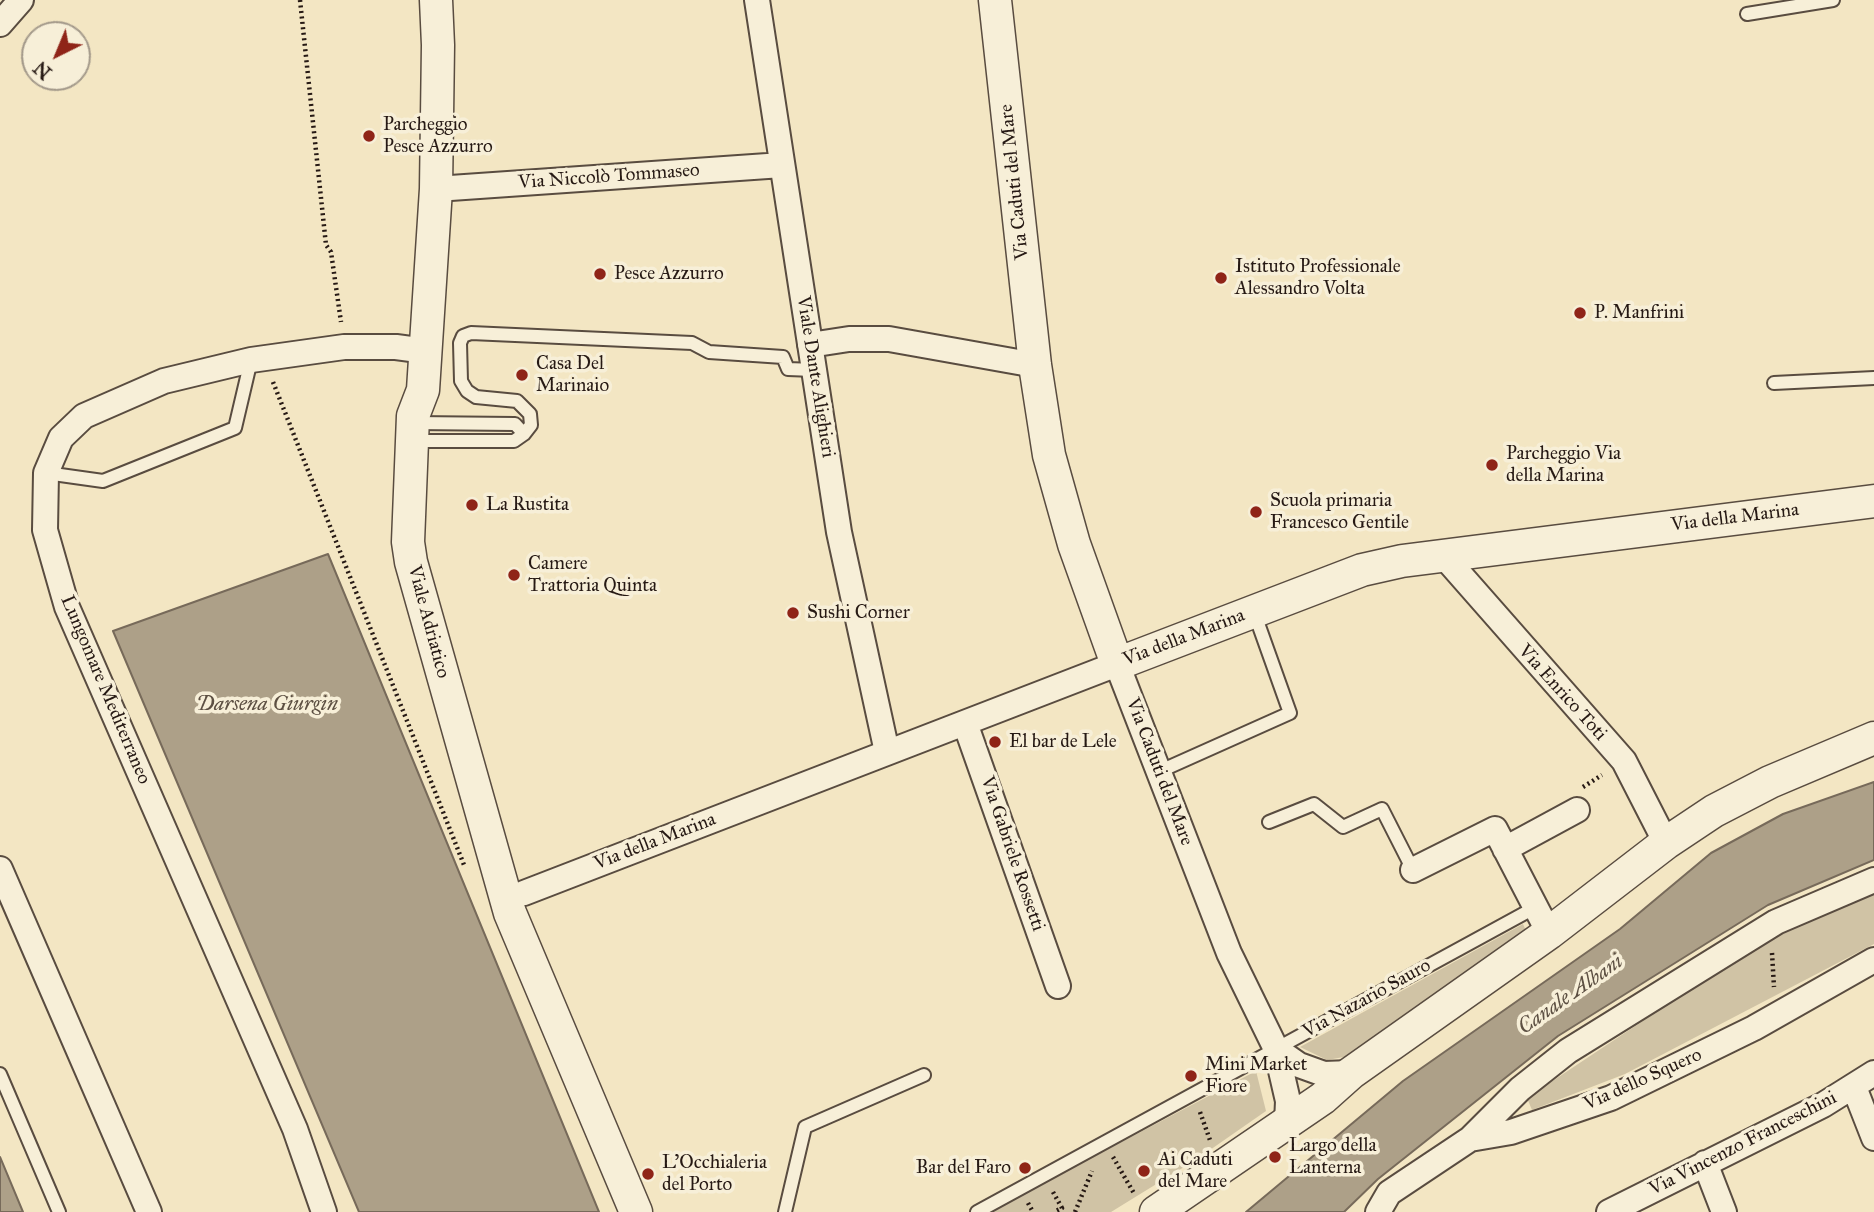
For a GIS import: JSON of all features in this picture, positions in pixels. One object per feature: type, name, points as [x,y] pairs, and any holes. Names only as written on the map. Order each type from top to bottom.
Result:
[{"type":"street","points":[[0,2],[16,0]]},
{"type":"street","points":[[0,24],[21,0]]},
{"type":"street","name":"Viale Adriatico","points":[[436,0],[436,189],[423,390],[412,432],[408,542],[411,562],[500,885],[635,1212]]},
{"type":"street","name":"Viale Dante Alighieri","points":[[757,0],[839,532],[887,752]]},
{"type":"street","name":"Via Caduti del Mare","points":[[995,0],[1035,365],[1049,455],[1074,544],[1158,772],[1229,953],[1276,1049],[1288,1101],[1287,1123]]},
{"type":"street","name":"Via Niccolò Tommaseo","points":[[436,189],[782,165]]},
{"type":"street","points":[[810,345],[862,338],[889,339],[1035,365]]},
{"type":"street","name":"Lungomare Mediterraneo","points":[[324,1212],[295,1129],[67,607],[45,530],[46,473],[61,438],[84,416],[164,381],[257,360],[344,347],[396,347],[426,351]]},
{"type":"street","name":"Via della Marina","points":[[524,893],[1362,570],[1441,554],[1874,501]]},
{"type":"street","name":"Via Enrico Toti","points":[[1441,554],[1623,761],[1666,842]]},
{"type":"street","name":"Via Gabriele Rossetti","points":[[965,723],[1058,986]]},
{"type":"street","name":"Via Nazario Sauro","points":[[1148,1207],[1287,1123],[1543,920],[1714,811],[1770,782],[1874,738]]},
{"type":"street","points":[[1505,849],[1577,810]]},
{"type":"street","points":[[1413,870],[1495,829],[1543,920]]},
{"type":"street","points":[[0,869],[149,1212]]},
{"type":"street","points":[[1470,1139],[1520,1089],[1568,1051],[1770,925],[1874,880]]},
{"type":"street","name":"Via dello Squero","points":[[1378,1212],[1389,1194],[1470,1139],[1511,1132],[1611,1098],[1776,1015],[1874,960]]},
{"type":"street","points":[[1276,1049],[1299,1065],[1324,1074],[1351,1073]]},
{"type":"street","points":[[1864,1080],[1874,1138]]},
{"type":"street","name":"Via Vincenzo Franceschini","points":[[1609,1212],[1864,1080]]},
{"type":"street","points":[[1705,1163],[1724,1212]]},
{"type":"lane","points":[[1747,14],[1833,0]]},
{"type":"lane","points":[[412,432],[515,424],[524,434],[531,425],[526,406],[517,401],[476,397],[467,391],[461,381],[460,343],[463,336],[471,332],[692,343],[709,352],[783,357],[788,369],[814,370]]},
{"type":"lane","points":[[46,473],[103,481],[235,428],[257,360]]},
{"type":"lane","points":[[1774,383],[1874,378]]},
{"type":"lane","points":[[1158,772],[1290,713],[1254,610]]},
{"type":"lane","points":[[1269,822],[1314,804],[1343,827],[1382,809],[1413,870]]},
{"type":"lane","name":"Via Nazario Sauro","points":[[977,1212],[1276,1049],[1543,920]]},
{"type":"lane","points":[[0,1074],[59,1212]]},
{"type":"lane","points":[[785,1212],[805,1127],[924,1075]]},
{"type":"path","points":[[300,0],[326,245],[331,252],[344,347]]},
{"type":"path","points":[[257,360],[466,871]]},
{"type":"path","points":[[1577,810],[1581,788],[1623,761]]},
{"type":"path","points":[[1770,925],[1776,1015]]},
{"type":"path","points":[[1194,1094],[1214,1154]]},
{"type":"path","points":[[1105,1143],[1148,1207]]},
{"type":"path","points":[[1075,1212],[1095,1161],[1091,1150]]},
{"type":"shaded area","points":[[1874,890],[1874,944],[1625,1074],[1532,1110],[1527,1098],[1781,929]]},
{"type":"shaded area","points":[[1523,924],[1527,933],[1355,1055],[1327,1060],[1300,1047]]},
{"type":"shaded area","points":[[1256,1071],[1266,1111],[1197,1159],[1111,1212],[989,1212]]},
{"type":"water","name":"Darsena Giurgin","points":[[328,554],[599,1212],[359,1212],[113,631]]},
{"type":"water","name":"Canale Albani","points":[[1874,782],[1874,860],[1768,905],[1558,1036],[1378,1179],[1344,1212],[1246,1212],[1403,1081],[1620,929],[1711,853],[1783,814]]},
{"type":"water","points":[[0,1157],[23,1212],[0,1212]]},
{"type":"place","name":"Parcheggio Pesce Azzurro","points":[[369,136]]},
{"type":"place","name":"Pesce Azzurro","points":[[600,274]]},
{"type":"place","name":"Istituto Professionale Alessandro Volta","points":[[1221,278]]},
{"type":"place","name":"P. Manfrini","points":[[1580,313]]},
{"type":"place","name":"Casa Del Marinaio","points":[[522,375]]},
{"type":"place","name":"Parcheggio Via della Marina","points":[[1492,465]]},
{"type":"place","name":"La Rustita","points":[[472,505]]},
{"type":"place","name":"Scuola primaria Francesco Gentile","points":[[1256,512]]},
{"type":"place","name":"Camere Trattoria Quinta","points":[[514,575]]},
{"type":"place","name":"Sushi Corner","points":[[793,613]]},
{"type":"place","name":"El bar de Lele","points":[[995,742]]},
{"type":"place","name":"Mini Market Fiore","points":[[1191,1076]]},
{"type":"place","name":"Largo della Lanterna","points":[[1275,1157]]},
{"type":"place","name":"Bar del Faro","points":[[1025,1168]]},
{"type":"place","name":"Ai Caduti del Mare","points":[[1144,1171]]},
{"type":"place","name":"L'Occhialeria del Porto","points":[[648,1174]]}]
